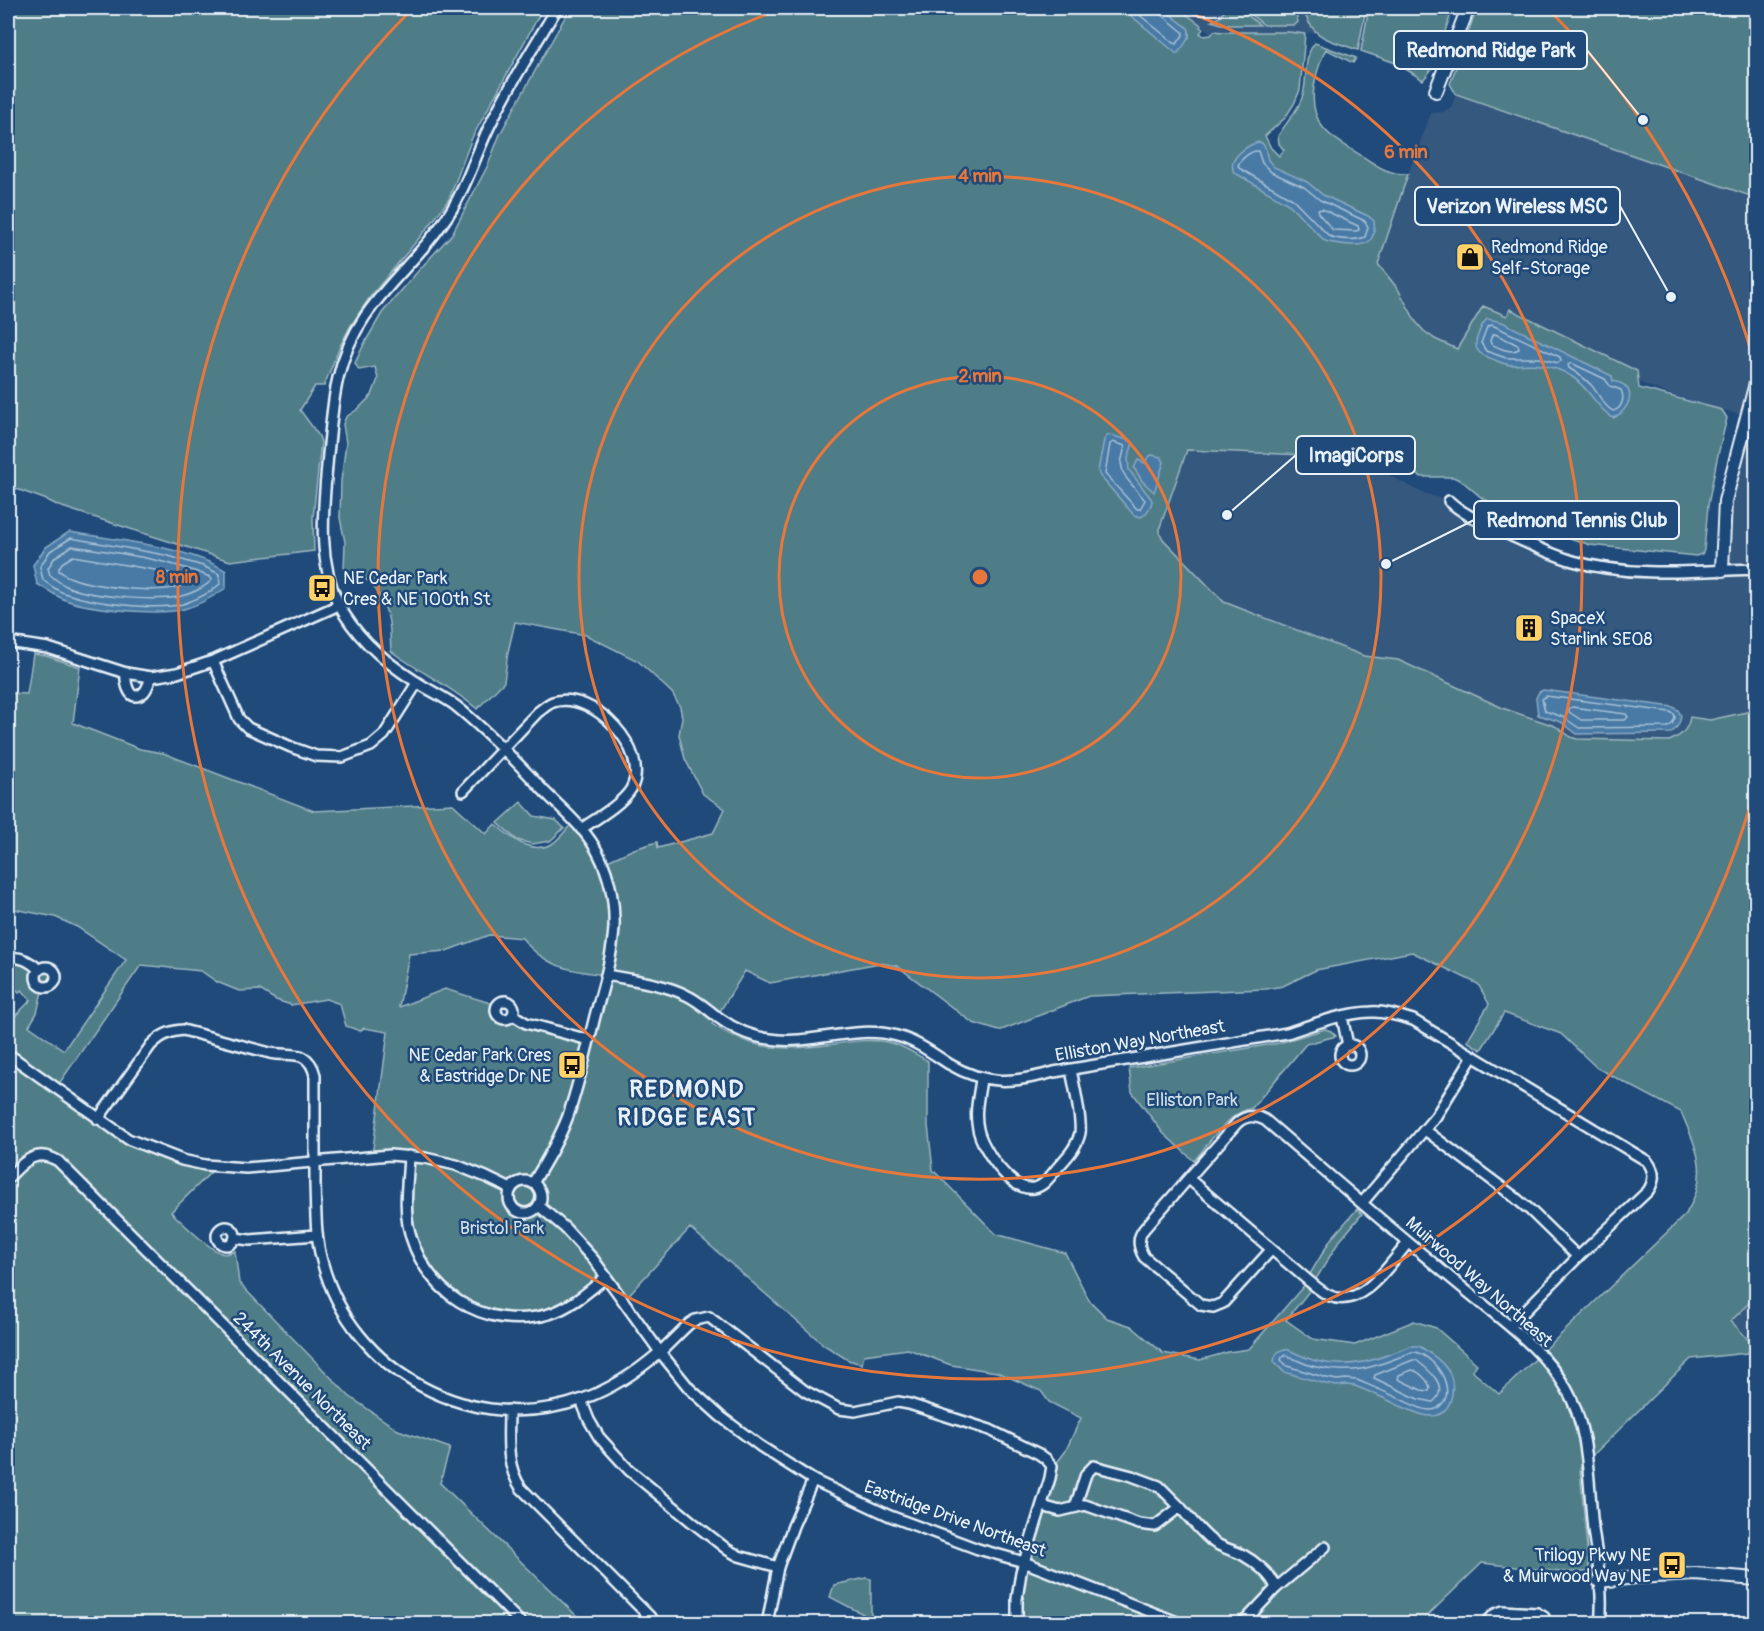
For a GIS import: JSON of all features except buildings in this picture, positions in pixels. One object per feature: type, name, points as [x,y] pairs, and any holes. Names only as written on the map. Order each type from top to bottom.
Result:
[{"type":"street","points":[[533,1183],[554,1148],[567,1117],[606,975],[614,927],[609,882],[590,839],[503,749],[456,706],[388,663],[367,642],[339,605],[325,561],[322,516],[334,398],[346,350],[369,309],[436,232],[454,207],[469,177],[492,119],[557,8]]},
{"type":"street","points":[[1436,91],[1468,8]]},
{"type":"street","points":[[1722,570],[1725,501],[1756,382]]},
{"type":"street","points":[[1449,501],[1464,514],[1572,561],[1608,568],[1651,572],[1756,569]]},
{"type":"street","points":[[8,642],[48,648],[126,673],[151,677],[177,673],[213,661],[339,605]]},
{"type":"street","points":[[213,661],[239,719],[248,728],[316,756],[342,756],[371,746],[384,735],[417,683]]},
{"type":"street","points":[[126,673],[126,688],[131,694],[137,696],[147,689],[151,677]]},
{"type":"street","points":[[463,791],[547,705],[558,701],[579,701],[592,707],[616,728],[634,758],[636,768],[631,789],[622,800],[581,830]]},
{"type":"street","points":[[8,957],[22,958],[39,970]]},
{"type":"street","name":"Elliston Way Northeast","points":[[606,975],[673,989],[697,1000],[731,1026],[770,1039],[789,1040],[865,1032],[889,1034],[912,1041],[953,1066],[981,1079],[1024,1080],[1287,1032],[1342,1017],[1372,1012],[1405,1017],[1422,1024],[1647,1161],[1652,1167],[1654,1174],[1652,1186],[1648,1191],[1578,1257]]},
{"type":"street","points":[[513,1015],[526,1023],[589,1040]]},
{"type":"street","points":[[1342,1017],[1348,1045]]},
{"type":"street","points":[[98,1119],[151,1045],[157,1038],[173,1031],[183,1030],[280,1055],[296,1054],[307,1059],[315,1075],[316,1235],[327,1276],[340,1307],[370,1348],[389,1365],[432,1392],[464,1404],[509,1410],[551,1407],[581,1400],[616,1384],[660,1352],[689,1324],[709,1317],[805,1391],[833,1407],[855,1411],[898,1402],[909,1404],[990,1430],[1039,1454],[1052,1467],[1024,1562],[1017,1599],[1017,1623]]},
{"type":"street","points":[[8,1054],[128,1139],[182,1160],[205,1165],[246,1168],[390,1155],[409,1156],[456,1165],[511,1189]]},
{"type":"street","points":[[1362,1203],[1447,1101],[1473,1056]]},
{"type":"street","points":[[981,1079],[976,1118],[983,1145],[993,1160],[1018,1185],[1033,1188],[1046,1181],[1078,1140],[1080,1128],[1071,1070]]},
{"type":"street","name":"Muirwood Way Northeast","points":[[1189,1179],[1240,1120],[1253,1116],[1265,1120],[1535,1349],[1555,1372],[1573,1402],[1580,1425],[1587,1460],[1599,1581],[1600,1623]]},
{"type":"street","points":[[1425,1130],[1521,1202],[1578,1257],[1510,1326]]},
{"type":"street","name":"244th Avenue Northeast","points":[[8,1178],[27,1161],[36,1157],[45,1156],[58,1161],[522,1623]]},
{"type":"street","points":[[409,1156],[406,1202],[412,1242],[420,1261],[432,1278],[445,1293],[461,1304],[491,1315],[529,1317],[550,1314],[570,1303],[606,1277]]},
{"type":"street","points":[[1271,1250],[1224,1303],[1214,1307],[1201,1305],[1144,1257],[1139,1246],[1142,1232],[1189,1179],[1271,1250],[1330,1296],[1336,1298],[1354,1296],[1367,1289],[1408,1243]]},
{"type":"street","points":[[523,1181],[533,1183],[537,1186],[541,1196],[538,1206],[530,1213],[519,1212],[511,1205],[509,1194],[511,1189],[523,1181]]},
{"type":"street","name":"Eastridge Drive Northeast","points":[[538,1206],[565,1228],[594,1260],[660,1352],[689,1388],[720,1416],[760,1446],[813,1480],[890,1516],[978,1549],[1024,1562],[1182,1623]]},
{"type":"street","points":[[235,1238],[250,1240],[316,1235]]},
{"type":"street","points":[[581,1400],[599,1437],[629,1470],[728,1550],[739,1556],[778,1567]]},
{"type":"street","points":[[509,1410],[510,1460],[514,1478],[521,1488],[657,1623]]},
{"type":"street","points":[[1075,1507],[1086,1474],[1094,1466],[1159,1486],[1214,1543],[1244,1556],[1258,1566],[1274,1582],[1276,1588]]},
{"type":"street","points":[[767,1623],[778,1567],[813,1480]]},
{"type":"street","points":[[1042,1506],[1060,1511],[1085,1505],[1139,1524],[1155,1527],[1179,1506]]},
{"type":"street","points":[[1242,1623],[1276,1588],[1325,1547]]},
{"type":"street","points":[[1599,1581],[1695,1574],[1756,1579]]},
{"type":"street","points":[[1485,1623],[1495,1614],[1503,1611],[1541,1614],[1546,1623]]},
{"type":"shaded area","points":[[1178,8],[1448,8],[1429,67],[1401,66],[1316,33],[1223,32],[1215,36]]},
{"type":"shaded area","points":[[1456,94],[1756,198],[1756,357],[1741,415],[1645,385],[1483,307],[1457,349],[1435,339],[1416,322],[1398,289],[1378,264],[1431,113],[1443,112],[1451,107]]},
{"type":"shaded area","points":[[1756,383],[1756,710],[1689,725],[1677,738],[1669,741],[1577,739],[1555,726],[1505,709],[1398,660],[1364,656],[1224,602],[1163,539],[1160,533],[1160,527],[1187,450],[1307,455],[1342,451],[1421,492],[1449,501],[1511,536],[1608,568],[1721,570],[1722,538]]},
{"type":"shaded area","points":[[1756,1296],[1756,1348],[1731,1321]]},
{"type":"green space","points":[[8,8],[543,8],[472,138],[449,199],[370,297],[340,346],[324,386],[315,386],[300,410],[321,442],[313,518],[314,551],[230,561],[59,506],[8,486]]},
{"type":"green space","name":"Bristol Park","points":[[570,8],[1122,8],[1177,53],[1189,37],[1189,31],[1162,8],[1178,8],[1201,25],[1203,29],[1200,33],[1204,36],[1211,35],[1214,31],[1305,34],[1300,90],[1285,118],[1265,136],[1271,148],[1279,156],[1284,150],[1279,144],[1278,136],[1297,109],[1302,97],[1307,59],[1315,43],[1356,58],[1353,63],[1326,49],[1313,92],[1315,113],[1327,132],[1339,141],[1384,169],[1408,174],[1378,264],[1398,289],[1416,322],[1424,331],[1457,349],[1483,306],[1507,316],[1510,309],[1637,371],[1639,388],[1722,410],[1727,418],[1708,505],[1704,550],[1702,554],[1696,556],[1590,545],[1561,535],[1482,498],[1462,481],[1453,477],[1422,477],[1369,451],[1354,448],[1307,455],[1187,450],[1160,527],[1163,539],[1224,602],[1364,656],[1398,660],[1505,709],[1555,726],[1577,739],[1669,741],[1683,732],[1688,726],[1690,717],[1710,720],[1756,710],[1756,1296],[1731,1321],[1756,1348],[1756,1352],[1691,1359],[1580,1468],[1589,1572],[1560,1572],[1482,1563],[1420,1623],[1017,1623],[1017,1599],[1052,1469],[1065,1452],[1081,1418],[1049,1402],[1041,1391],[997,1372],[951,1365],[908,1349],[864,1355],[862,1364],[848,1360],[824,1345],[690,1228],[623,1301],[606,1277],[570,1303],[529,1317],[475,1310],[432,1278],[407,1223],[409,1156],[372,1156],[388,1032],[364,1028],[360,1031],[346,1026],[340,1004],[326,999],[291,1005],[276,1000],[260,990],[239,991],[217,982],[201,971],[141,965],[56,1088],[128,1139],[216,1167],[171,1212],[215,1250],[225,1254],[235,1251],[239,1283],[349,1396],[398,1430],[450,1448],[440,1483],[584,1623],[8,1623],[8,1023],[31,1000],[22,990],[19,992],[8,981],[8,958],[32,966],[48,967],[56,973],[53,982],[43,987],[37,1013],[29,1026],[64,1050],[126,960],[77,927],[55,917],[8,908],[8,693],[27,694],[33,654],[80,667],[73,723],[140,749],[163,753],[314,811],[453,804],[486,834],[495,824],[520,843],[535,847],[553,843],[574,821],[603,863],[634,849],[657,842],[658,848],[713,833],[725,809],[703,794],[685,759],[679,735],[682,717],[680,707],[672,693],[638,661],[586,635],[515,622],[504,682],[477,709],[457,693],[391,651],[389,623],[377,591],[360,575],[344,570],[345,542],[340,518],[341,481],[346,443],[343,424],[346,417],[372,395],[378,379],[375,367],[359,370],[355,363],[382,313],[452,234],[488,165],[500,134]],"holes":[[[489,935],[522,938],[539,955],[559,966],[606,975],[589,1040],[511,1017],[502,1019],[497,1015],[497,1005],[445,989],[399,1007],[409,954],[446,951]],[[1412,952],[1478,984],[1489,1004],[1467,1041],[1481,1050],[1504,1013],[1561,1034],[1597,1068],[1681,1112],[1699,1163],[1698,1186],[1686,1214],[1499,1394],[1472,1371],[1477,1364],[1436,1328],[1414,1321],[1355,1345],[1313,1339],[1286,1320],[1314,1285],[1338,1243],[1362,1214],[1357,1209],[1331,1239],[1307,1279],[1308,1281],[1249,1349],[1200,1360],[1163,1353],[1131,1326],[1107,1318],[1089,1300],[1065,1253],[996,1234],[933,1170],[928,1125],[928,1061],[899,1046],[880,1041],[786,1048],[757,1045],[742,1040],[712,1024],[745,971],[770,983],[880,963],[897,966],[973,1023],[999,1031],[1089,996],[1266,989],[1283,986],[1316,970]]]},
{"type":"green space","points":[[1226,8],[1238,8],[1260,25],[1225,25],[1212,21],[1220,17]]},
{"type":"green space","points":[[1243,8],[1294,8],[1298,22],[1295,25],[1264,25]]},
{"type":"green space","points":[[1303,8],[1366,8],[1358,50],[1331,41],[1317,33],[1311,27]]},
{"type":"green space","points":[[1369,8],[1448,8],[1452,11],[1432,69],[1423,80],[1396,63],[1361,51]]},
{"type":"green space","points":[[1477,8],[1756,8],[1756,198],[1456,94],[1450,84]]},
{"type":"green space","points":[[521,802],[534,816],[556,820],[564,828],[550,841],[532,844],[517,840],[498,823]]},
{"type":"green space","name":"Elliston Park","points":[[1325,1029],[1336,1036],[1306,1044],[1252,1108],[1227,1122],[1194,1161],[1163,1133],[1132,1092],[1129,1068],[1279,1043]]},
{"type":"green space","points":[[871,1579],[871,1619],[888,1623],[861,1623],[863,1614],[830,1597],[834,1585]]},
{"type":"water","points":[[1122,8],[1162,8],[1188,28],[1188,39],[1177,54]]},
{"type":"water","points":[[1259,142],[1265,147],[1268,160],[1274,167],[1307,182],[1323,195],[1374,221],[1374,233],[1370,240],[1357,245],[1325,241],[1290,205],[1235,173],[1233,163],[1235,158],[1249,146]]},
{"type":"water","points":[[1487,319],[1502,322],[1612,376],[1613,381],[1620,383],[1629,391],[1627,405],[1613,418],[1602,409],[1588,391],[1564,372],[1537,364],[1506,364],[1482,354],[1477,349],[1476,341]]},
{"type":"water","points":[[1108,435],[1133,443],[1128,458],[1129,470],[1152,500],[1148,510],[1141,517],[1134,515],[1100,476],[1098,471],[1104,440]]},
{"type":"water","points":[[1152,455],[1161,457],[1164,462],[1154,492],[1142,481],[1134,468],[1138,460],[1145,463]]},
{"type":"water","points":[[69,532],[150,545],[192,556],[226,571],[226,588],[195,605],[173,611],[122,610],[72,602],[37,584],[33,565],[46,547]]},
{"type":"water","points":[[1543,690],[1673,707],[1678,710],[1681,719],[1671,733],[1577,734],[1561,722],[1538,715],[1536,698]]},
{"type":"water","points":[[1411,1346],[1419,1346],[1432,1355],[1450,1374],[1452,1395],[1447,1408],[1442,1413],[1429,1416],[1417,1413],[1355,1386],[1326,1384],[1284,1372],[1274,1362],[1277,1353],[1286,1349],[1316,1361],[1353,1364],[1376,1359]]},
{"type":"place","name":"Redmond Ridge Park","points":[[1643,120]]},
{"type":"place","name":"Redmond Ridge Self-Storage","points":[[1470,257]]},
{"type":"place","name":"Verizon Wireless MSC","points":[[1671,297]]},
{"type":"place","name":"ImagiCorps","points":[[1227,515]]},
{"type":"place","name":"Redmond Tennis Club","points":[[1386,564]]},
{"type":"place","name":"NE Cedar Park Cres & NE 100th St","points":[[322,588]]},
{"type":"place","name":"SpaceX Starlink SE08","points":[[1529,628]]},
{"type":"place","name":"NE Cedar Park Cres & Eastridge Dr NE","points":[[572,1065]]},
{"type":"place","name":"Trilogy Pkwy NE & Muirwood Way NE","points":[[1672,1565]]},
{"type":"district","name":"REDMOND RIDGE EAST","points":[[687,1103]]}]
